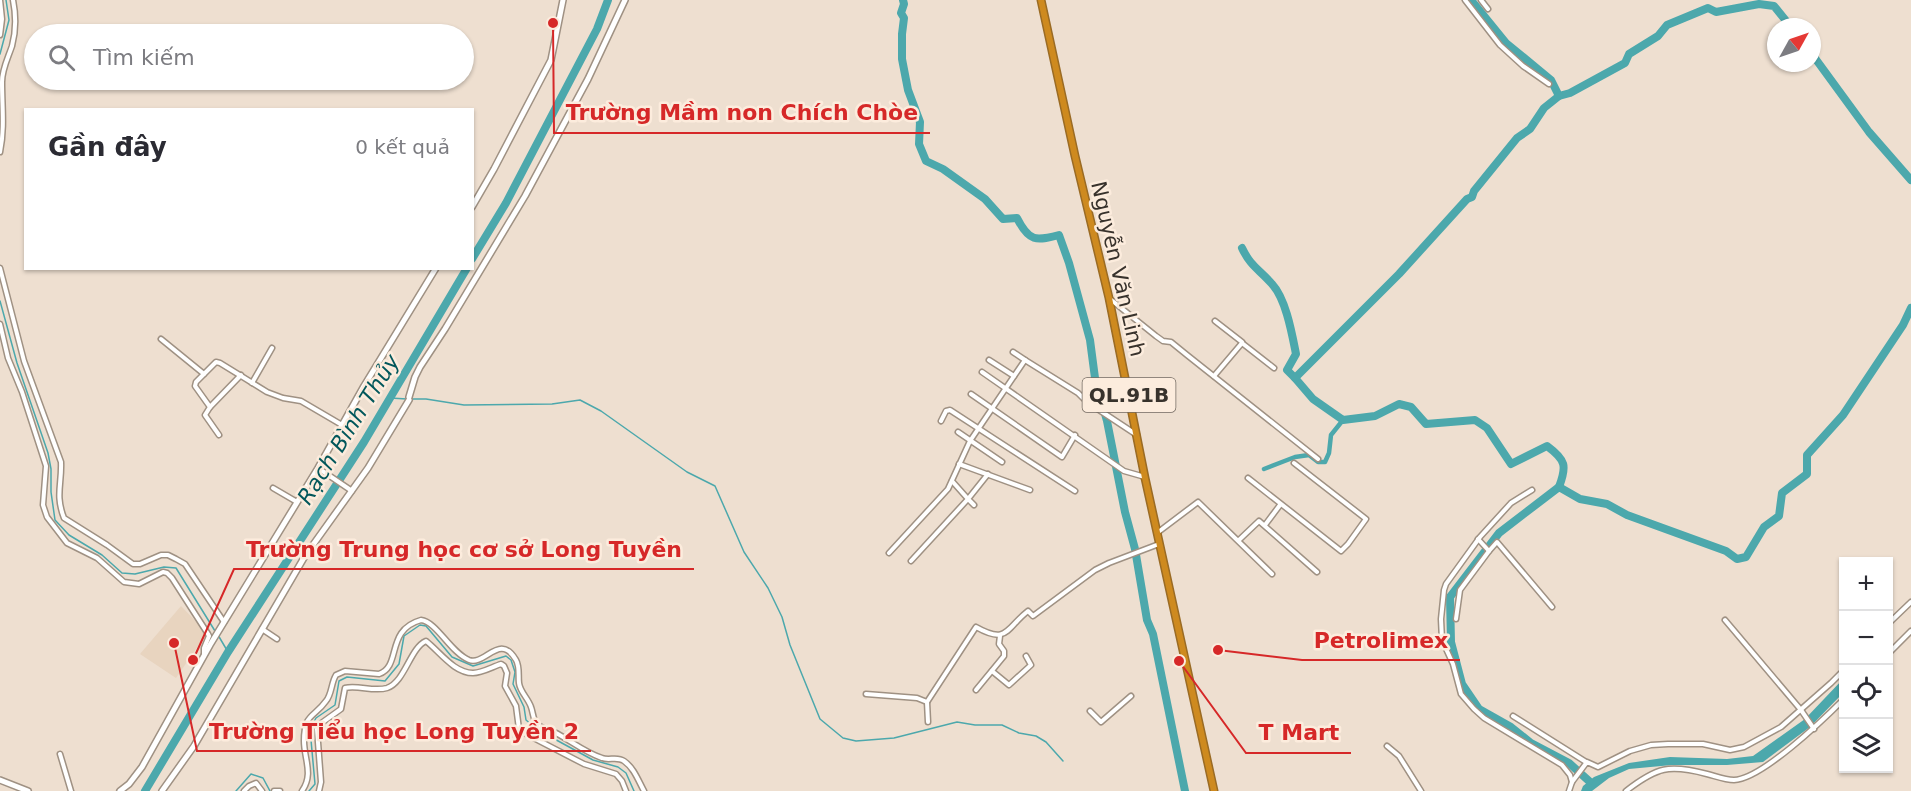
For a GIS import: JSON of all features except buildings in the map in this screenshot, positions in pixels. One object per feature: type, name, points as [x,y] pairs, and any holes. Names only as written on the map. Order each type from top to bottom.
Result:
[{"type":"highway","name":"Nguyễn Văn Linh","points":[[1041,0],[1109,298],[1145,478],[1214,791]]},
{"type":"street","points":[[0,0],[2,19],[0,35]]},
{"type":"street","points":[[0,152],[4,116],[2,82],[15,30],[13,0]]},
{"type":"street","points":[[474,204],[495,169],[551,60],[563,0]]},
{"type":"street","points":[[162,791],[189,754],[305,556],[387,438],[409,398],[420,366],[525,196],[588,79],[625,0]]},
{"type":"street","points":[[1465,0],[1500,45],[1523,66],[1549,84]]},
{"type":"street","points":[[1482,0],[1488,9]]},
{"type":"street","points":[[0,268],[24,361],[61,462],[62,471],[58,495],[64,518],[133,564],[140,564],[161,555],[176,558],[185,564],[223,624]]},
{"type":"street","points":[[120,791],[129,784],[142,767],[210,645],[318,468],[434,270]]},
{"type":"street","points":[[1109,298],[1156,336],[1163,341],[1170,342],[1318,459]]},
{"type":"street","points":[[1215,321],[1274,368]]},
{"type":"street","points":[[0,324],[8,358],[22,392],[46,466],[43,505],[48,517],[67,543],[97,558],[124,582],[140,584],[163,572],[167,573],[208,634],[209,639],[204,648],[204,656]]},
{"type":"street","points":[[161,339],[204,374]]},
{"type":"street","points":[[1214,376],[1242,343]]},
{"type":"street","points":[[252,383],[272,348]]},
{"type":"street","points":[[1013,352],[1078,393],[1087,402],[1137,435]]},
{"type":"street","points":[[989,360],[1014,376]]},
{"type":"street","points":[[889,553],[945,492],[970,441],[1025,360]]},
{"type":"street","points":[[210,407],[195,383],[217,362],[267,392],[301,401],[342,425]]},
{"type":"street","points":[[982,372],[1124,471],[1145,478]]},
{"type":"street","points":[[219,435],[205,415],[241,375]]},
{"type":"street","points":[[1101,387],[1131,404]]},
{"type":"street","points":[[971,394],[1062,457],[1075,435]]},
{"type":"street","points":[[941,421],[948,410],[1075,491]]},
{"type":"street","points":[[958,432],[1002,462]]},
{"type":"street","points":[[1248,478],[1341,551],[1366,519],[1294,463]]},
{"type":"street","points":[[959,464],[1030,490]]},
{"type":"street","points":[[318,468],[352,491]]},
{"type":"street","points":[[911,561],[988,474]]},
{"type":"street","points":[[951,481],[974,505]]},
{"type":"street","points":[[273,488],[297,502]]},
{"type":"street","points":[[1532,490],[1511,503],[1479,540],[1446,584],[1442,637],[1460,690],[1474,709],[1484,718],[1562,765],[1573,781]]},
{"type":"street","points":[[1157,532],[1197,502],[1272,574]]},
{"type":"street","points":[[1265,525],[1280,505]]},
{"type":"street","points":[[1239,540],[1259,521],[1317,572]]},
{"type":"street","points":[[1479,540],[1488,550]]},
{"type":"street","points":[[1456,619],[1460,590],[1488,550],[1499,540],[1552,607]]},
{"type":"street","points":[[976,690],[1004,656],[1004,651],[999,644],[1000,636],[1028,611],[1033,616],[1095,570],[1109,562],[1160,543]]},
{"type":"street","points":[[1893,619],[1911,602]]},
{"type":"street","points":[[302,791],[309,777],[304,743],[306,723],[313,712],[326,702],[334,677],[345,671],[379,674],[384,672],[392,660],[398,636],[411,624],[421,620],[431,624],[446,642],[470,661],[476,661],[496,649],[502,649],[511,654],[517,663],[521,691],[537,724],[600,757],[618,758],[623,761],[636,774],[644,791]]},
{"type":"street","points":[[1725,620],[1813,728]]},
{"type":"street","points":[[928,722],[927,702],[974,629],[976,627],[992,635],[1000,636]]},
{"type":"street","points":[[262,629],[277,639]]},
{"type":"street","points":[[1893,649],[1911,631]]},
{"type":"street","points":[[319,791],[321,782],[317,729],[320,724],[341,709],[345,688],[390,687],[426,641],[453,665],[468,672],[478,672],[501,664],[504,666],[507,673],[505,686],[516,706],[519,729],[591,768],[616,774],[626,791]]},
{"type":"street","points":[[992,671],[1009,685],[1031,665],[1026,656]]},
{"type":"street","points":[[1514,716],[1586,763],[1598,767],[1629,751],[1644,747],[1703,744],[1730,750],[1744,747],[1770,734],[1801,712],[1839,675]]},
{"type":"street","points":[[866,694],[916,698],[927,702]]},
{"type":"street","points":[[1090,711],[1101,722],[1131,696]]},
{"type":"street","points":[[1626,791],[1651,774],[1674,768],[1686,768],[1733,780],[1742,778],[1767,765],[1839,704]]},
{"type":"street","points":[[1387,746],[1399,756],[1421,791]]},
{"type":"street","points":[[60,754],[71,791]]},
{"type":"street","points":[[1569,791],[1586,763]]},
{"type":"street","points":[[0,780],[28,791]]},
{"type":"street","points":[[244,791],[256,783],[262,791]]},
{"type":"street","points":[[274,791],[280,791]]},
{"type":"shaded area","points":[[181,606],[207,633],[176,678],[140,654]]},
{"type":"water","points":[[1839,683],[1839,697],[1810,727],[1763,762],[1629,769],[1609,778],[1592,791],[1581,791],[1583,786],[1594,777],[1629,763],[1670,757],[1727,759],[1753,756],[1805,719]]},
{"type":"waterway","points":[[0,54],[9,20],[6,0]]},
{"type":"waterway","name":"Rạch Bình Thủy","points":[[474,256],[506,203],[597,29],[608,0]]},
{"type":"waterway","points":[[903,0],[902,59],[908,90],[920,122],[919,144],[926,161],[943,169],[985,199],[1003,219],[1017,218],[1029,236],[1039,239],[1059,235],[1069,263],[1090,340],[1095,378],[1107,421],[1125,512],[1135,549],[1147,620],[1153,634],[1185,791]]},
{"type":"waterway","points":[[1471,0],[1506,43],[1551,80],[1559,96],[1570,93],[1625,63],[1629,54],[1658,36],[1667,25],[1708,8],[1716,12],[1759,4],[1774,6],[1784,18]]},
{"type":"waterway","points":[[1821,66],[1869,132],[1911,180]]},
{"type":"waterway","points":[[1559,96],[1544,108],[1530,129],[1517,138],[1474,191],[1472,197],[1467,199],[1399,274],[1295,378],[1313,399],[1343,420],[1375,416],[1399,404],[1411,407],[1426,424],[1475,420],[1487,428],[1511,464],[1547,446],[1558,455],[1563,464],[1559,487]]},
{"type":"waterway","points":[[1242,248],[1249,260],[1272,284],[1281,298],[1288,317],[1296,354],[1287,370],[1295,378]]},
{"type":"waterway","name":"Rạch Bình Thủy","points":[[145,791],[228,652],[364,442],[466,270]]},
{"type":"waterway","points":[[0,301],[17,363],[48,453],[55,520],[69,535],[102,555],[122,573],[135,574],[164,567],[176,568],[215,631]]},
{"type":"waterway","points":[[1589,781],[1569,763],[1531,743],[1511,727],[1479,709],[1462,684],[1451,642],[1450,597],[1499,533],[1559,487],[1580,499],[1607,504],[1627,515],[1726,551],[1737,559],[1746,557],[1764,527],[1779,516],[1782,493],[1807,474],[1807,455],[1843,415],[1903,325],[1911,308]]},
{"type":"waterway","points":[[390,398],[407,399]]},
{"type":"waterway","points":[[412,399],[464,405],[552,404],[580,400],[601,411],[687,472],[715,486],[744,552],[768,588],[782,617],[790,645],[820,719],[843,738],[856,741],[894,738],[957,722],[1002,725],[1019,733],[1036,736],[1046,742],[1063,761]]},
{"type":"waterway","points":[[1264,469],[1295,457],[1309,455],[1318,462],[1325,462],[1329,453],[1331,435],[1343,420]]},
{"type":"waterway","points":[[309,791],[315,784],[310,729],[316,718],[335,705],[339,681],[347,677],[385,681],[399,664],[404,636],[420,625],[426,626],[452,657],[473,666],[506,656],[511,660],[515,672],[513,684],[524,707],[526,720],[538,730],[593,760],[618,767],[626,773],[634,791]]},
{"type":"waterway","points":[[218,635],[228,652]]},
{"type":"waterway","points":[[236,791],[251,774],[263,778],[270,791]]},
{"type":"place","name":"Trường Mầm non Chích Chòe","points":[[553,23]]},
{"type":"place","name":"Trường Tiểu học Long Tuyền 2","points":[[174,643]]},
{"type":"place","name":"Petrolimex","points":[[1218,650]]},
{"type":"place","name":"Trường Trung học cơ sở Long Tuyền","points":[[193,660]]},
{"type":"place","name":"T Mart","points":[[1179,661]]}]
